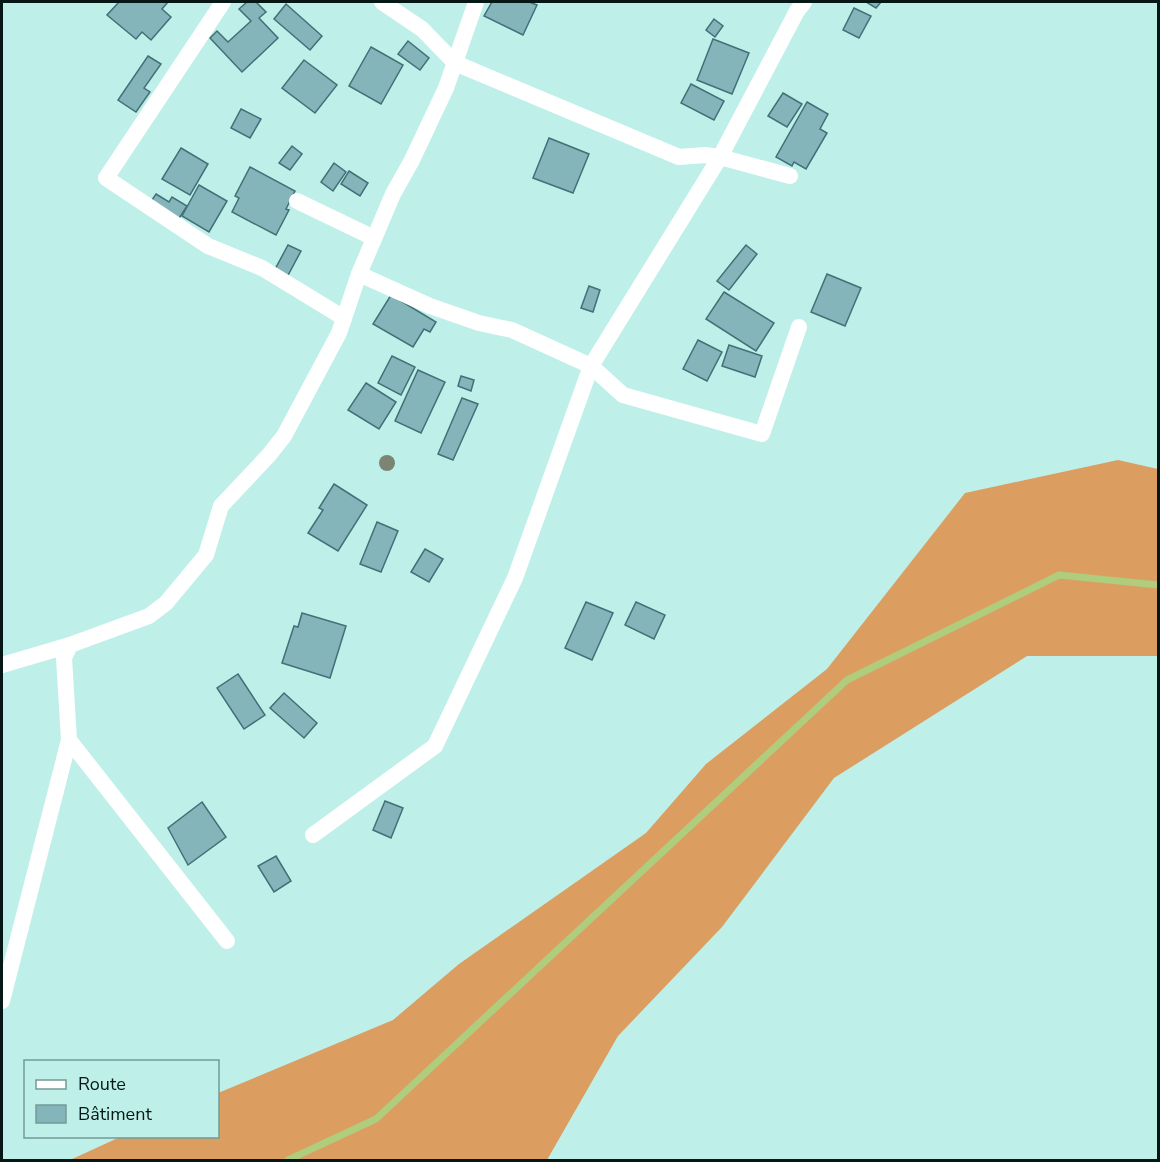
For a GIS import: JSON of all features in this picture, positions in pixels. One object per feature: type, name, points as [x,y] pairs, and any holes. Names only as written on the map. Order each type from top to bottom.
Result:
[{"type":"street","points":[[223,2],[106,178],[208,246],[262,268],[344,318]]},
{"type":"street","points":[[382,2],[422,29],[455,63],[679,157],[705,155],[720,157],[790,176]]},
{"type":"street","points":[[2,665],[70,645],[149,616],[166,603],[206,555],[221,506],[284,436],[328,354],[393,194],[446,88],[476,2]]},
{"type":"street","points":[[313,835],[435,746],[515,578],[591,366],[720,157],[804,2]]},
{"type":"street","points":[[297,201],[374,238]]},
{"type":"street","points":[[359,274],[430,306],[479,323],[512,330],[591,366],[623,395],[762,434],[799,327]]},
{"type":"street","points":[[2,1001],[69,740],[64,658],[70,645]]},
{"type":"street","points":[[69,740],[227,941]]},
{"type":"shaded area","points":[[1118,460],[1158,469],[1158,656],[1027,656],[834,778],[722,927],[618,1036],[547,1160],[70,1160],[118,1138],[219,1138],[219,1093],[393,1020],[459,964],[646,833],[706,764],[827,669],[965,493]]},
{"type":"building","points":[[119,2],[168,2],[162,9],[171,17],[151,40],[142,32],[136,39],[107,15]]},
{"type":"building","points":[[247,2],[256,2],[266,12],[259,18],[278,38],[242,72],[210,38],[217,31],[228,42],[251,21],[239,9]]},
{"type":"building","points":[[492,2],[529,2],[537,5],[523,35],[484,16]]},
{"type":"building","points":[[866,2],[881,2],[876,8]]},
{"type":"building","points":[[286,4],[322,36],[310,50],[274,19]]},
{"type":"building","points":[[854,8],[871,16],[859,38],[843,30]]},
{"type":"building","points":[[714,19],[723,26],[715,37],[706,30]]},
{"type":"building","points":[[713,39],[749,53],[732,94],[697,80]]},
{"type":"building","points":[[408,41],[429,58],[420,70],[398,54]]},
{"type":"building","points":[[371,47],[403,65],[381,104],[349,86]]},
{"type":"building","points":[[148,56],[161,64],[144,88],[150,92],[136,112],[118,100]]},
{"type":"building","points":[[304,60],[337,85],[315,113],[282,88]]},
{"type":"building","points":[[691,84],[724,101],[714,120],[681,103]]},
{"type":"building","points":[[783,93],[802,104],[787,127],[768,116]]},
{"type":"building","points":[[807,102],[828,114],[820,129],[827,133],[806,169],[794,162],[792,166],[776,157]]},
{"type":"building","points":[[241,109],[261,119],[250,138],[231,128]]},
{"type":"building","points":[[549,138],[589,154],[573,193],[533,178]]},
{"type":"building","points":[[292,146],[302,154],[290,170],[279,163]]},
{"type":"building","points":[[181,148],[208,164],[190,195],[162,179]]},
{"type":"building","points":[[334,163],[346,172],[333,191],[321,182]]},
{"type":"building","points":[[250,167],[295,191],[286,209],[289,210],[276,235],[232,212],[239,198],[235,196]]},
{"type":"building","points":[[349,171],[368,183],[360,196],[341,184]]},
{"type":"building","points":[[199,185],[227,201],[209,232],[182,216]]},
{"type":"building","points":[[156,194],[169,202],[172,197],[187,206],[178,220],[150,203]]},
{"type":"building","points":[[288,245],[301,251],[286,279],[273,273]]},
{"type":"building","points":[[746,245],[757,254],[729,290],[717,281]]},
{"type":"building","points":[[827,274],[861,288],[845,326],[811,312]]},
{"type":"building","points":[[589,286],[600,290],[593,312],[581,308]]},
{"type":"building","points":[[724,292],[774,323],[756,351],[706,319]]},
{"type":"building","points":[[391,295],[436,322],[430,332],[424,329],[413,347],[373,324]]},
{"type":"building","points":[[698,340],[722,352],[707,381],[683,369]]},
{"type":"building","points":[[729,345],[762,356],[755,377],[722,366]]},
{"type":"building","points":[[392,356],[415,367],[401,395],[378,383]]},
{"type":"building","points":[[418,370],[445,382],[421,433],[395,421]]},
{"type":"building","points":[[461,376],[474,380],[471,391],[458,386]]},
{"type":"building","points":[[366,383],[396,402],[379,429],[348,410]]},
{"type":"building","points":[[462,398],[478,404],[453,460],[438,454]]},
{"type":"building","points":[[334,484],[367,505],[338,551],[308,533],[323,510],[319,508]]},
{"type":"building","points":[[377,522],[398,531],[381,572],[360,564]]},
{"type":"building","points":[[425,549],[443,559],[429,582],[411,572]]},
{"type":"building","points":[[586,602],[613,613],[592,660],[565,648]]},
{"type":"building","points":[[636,602],[665,615],[654,639],[625,625]]},
{"type":"building","points":[[302,613],[346,626],[330,678],[282,663],[294,626],[298,627]]},
{"type":"building","points":[[238,674],[265,715],[244,729],[217,688]]},
{"type":"building","points":[[284,693],[317,723],[304,738],[270,708]]},
{"type":"building","points":[[385,801],[403,808],[391,838],[373,830]]},
{"type":"building","points":[[202,802],[226,837],[188,865],[168,828]]},
{"type":"building","points":[[276,856],[291,881],[274,892],[258,866]]},
{"type":"waterway","points":[[288,1160],[376,1119],[847,680],[1059,575],[1158,585]]}]
